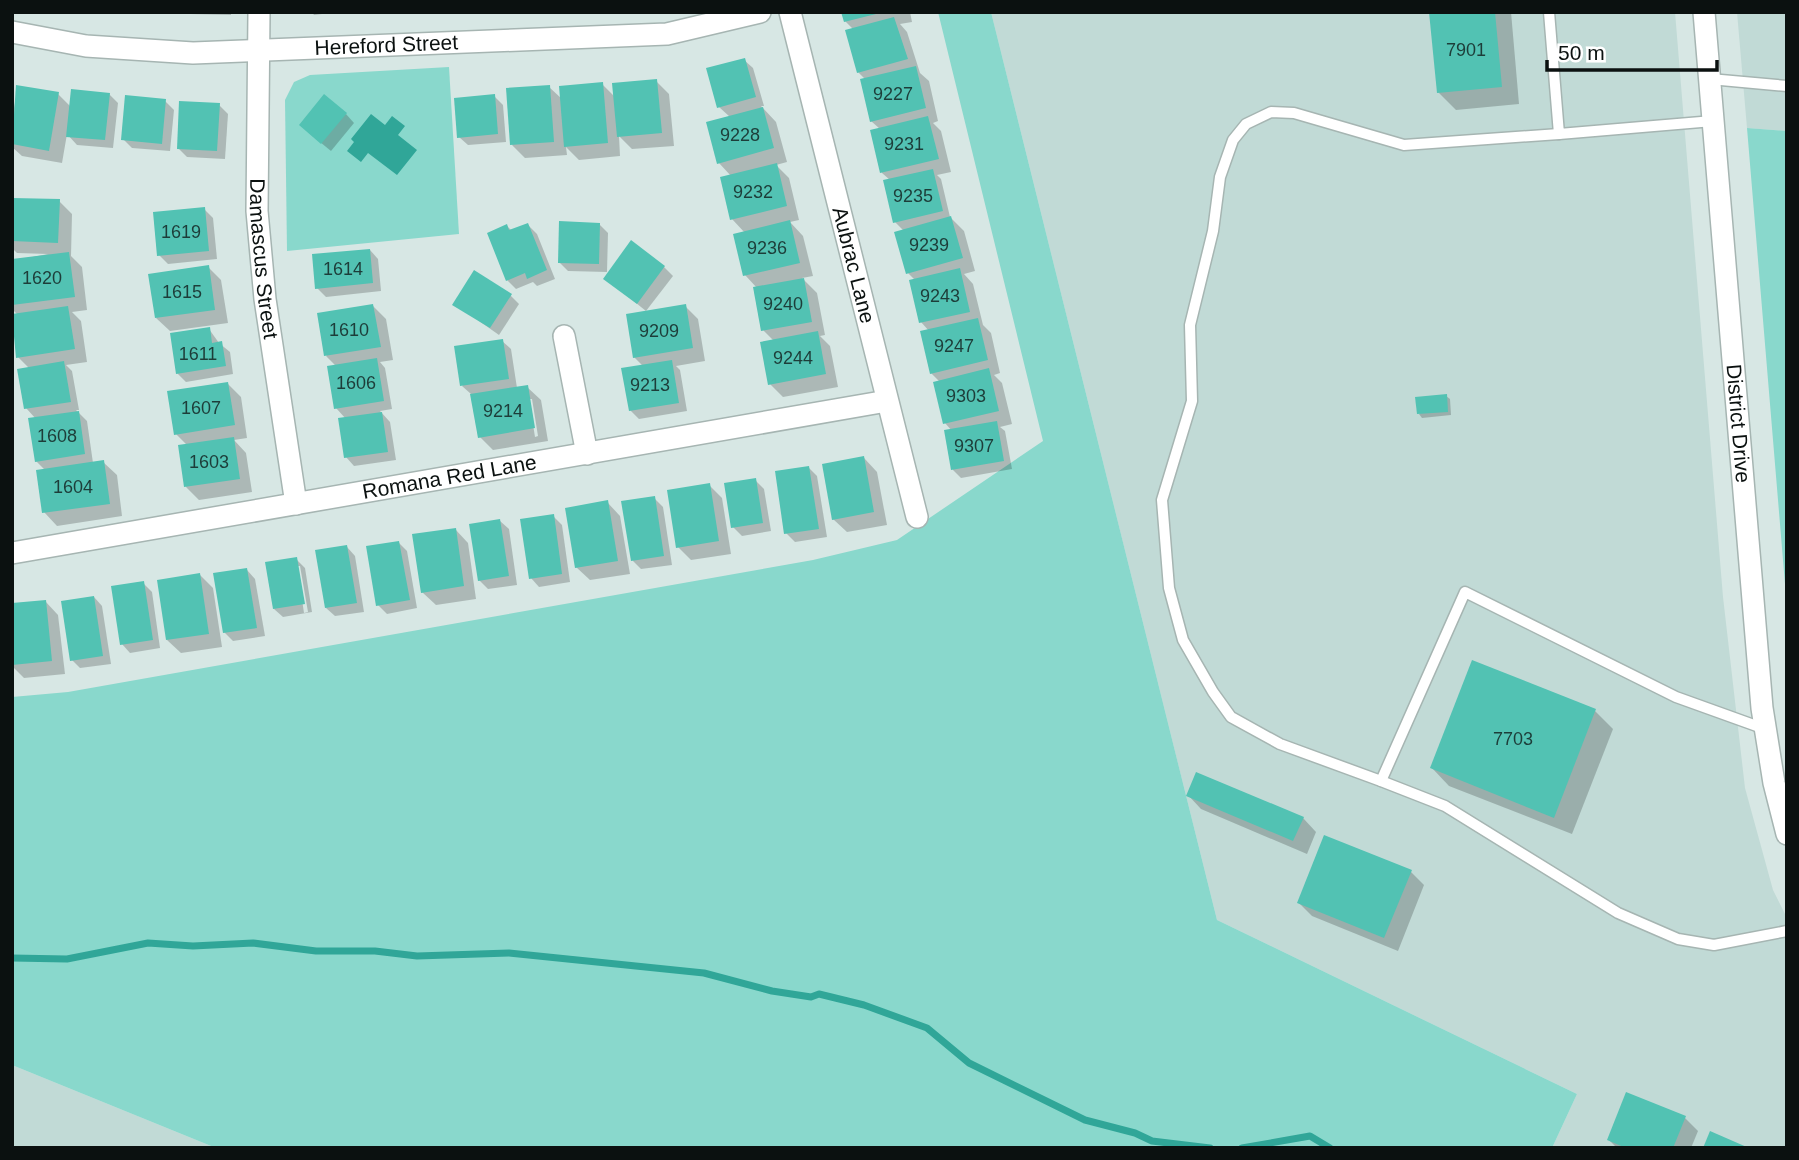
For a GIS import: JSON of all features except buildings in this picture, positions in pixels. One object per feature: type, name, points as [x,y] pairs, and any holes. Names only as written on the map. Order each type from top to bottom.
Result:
[{"type":"street","name":"Damascus Street","points":[[259,12],[258,224],[265,299],[296,504]]},
{"type":"street","name":"Hereford Street","points":[[12,32],[86,46],[193,53],[667,34],[760,12]]},
{"type":"street","name":"Aubrac Lane","points":[[790,12],[916,517]]},
{"type":"street","name":"District Drive","points":[[1704,12],[1765,729],[1774,783],[1787,834]]},
{"type":"street","points":[[564,336],[587,454]]},
{"type":"street","name":"Romana Red Lane","points":[[12,553],[887,401]]},
{"type":"lane","points":[[1549,12],[1559,134]]},
{"type":"lane","points":[[1710,79],[1787,86]]},
{"type":"lane","points":[[1713,121],[1404,145],[1294,113],[1271,112],[1245,124],[1233,141],[1220,177],[1213,231],[1190,325],[1192,401],[1162,500],[1173,601],[1183,640],[1231,717],[1280,744],[1445,806],[1618,913],[1678,939],[1714,945],[1787,931]]},
{"type":"lane","points":[[1381,782],[1465,592],[1676,697],[1765,729]]},
{"type":"shaded area","points":[[938,12],[991,12],[1217,920],[1577,1094],[1552,1148],[216,1148],[12,1065],[12,697],[68,692],[813,560],[897,540],[1043,441]]},
{"type":"shaded area","points":[[991,12],[1675,12],[1723,597],[1745,788],[1773,890],[1787,918],[1787,1148],[1552,1148],[1577,1094],[1217,920]]},
{"type":"shaded area","points":[[1737,12],[1787,12],[1787,131],[1747,128]]},
{"type":"shaded area","points":[[449,67],[459,234],[287,251],[285,100],[294,82],[310,75]]},
{"type":"shaded area","points":[[371,114],[385,125],[392,116],[405,126],[398,135],[417,150],[397,175],[368,153],[361,162],[347,151],[354,142],[351,139]]},
{"type":"shaded area","points":[[1747,128],[1787,131],[1787,608]]},
{"type":"shaded area","points":[[12,1065],[216,1148],[12,1148]]},
{"type":"waterway","points":[[12,958],[67,959],[148,943],[193,946],[253,943],[316,951],[375,951],[417,956],[509,953],[704,973],[772,991],[811,997],[819,994],[864,1005],[927,1028],[969,1063],[1085,1120],[1135,1133],[1152,1141],[1210,1148]]},
{"type":"waterway","points":[[1242,1148],[1310,1136],[1330,1148]]}]
